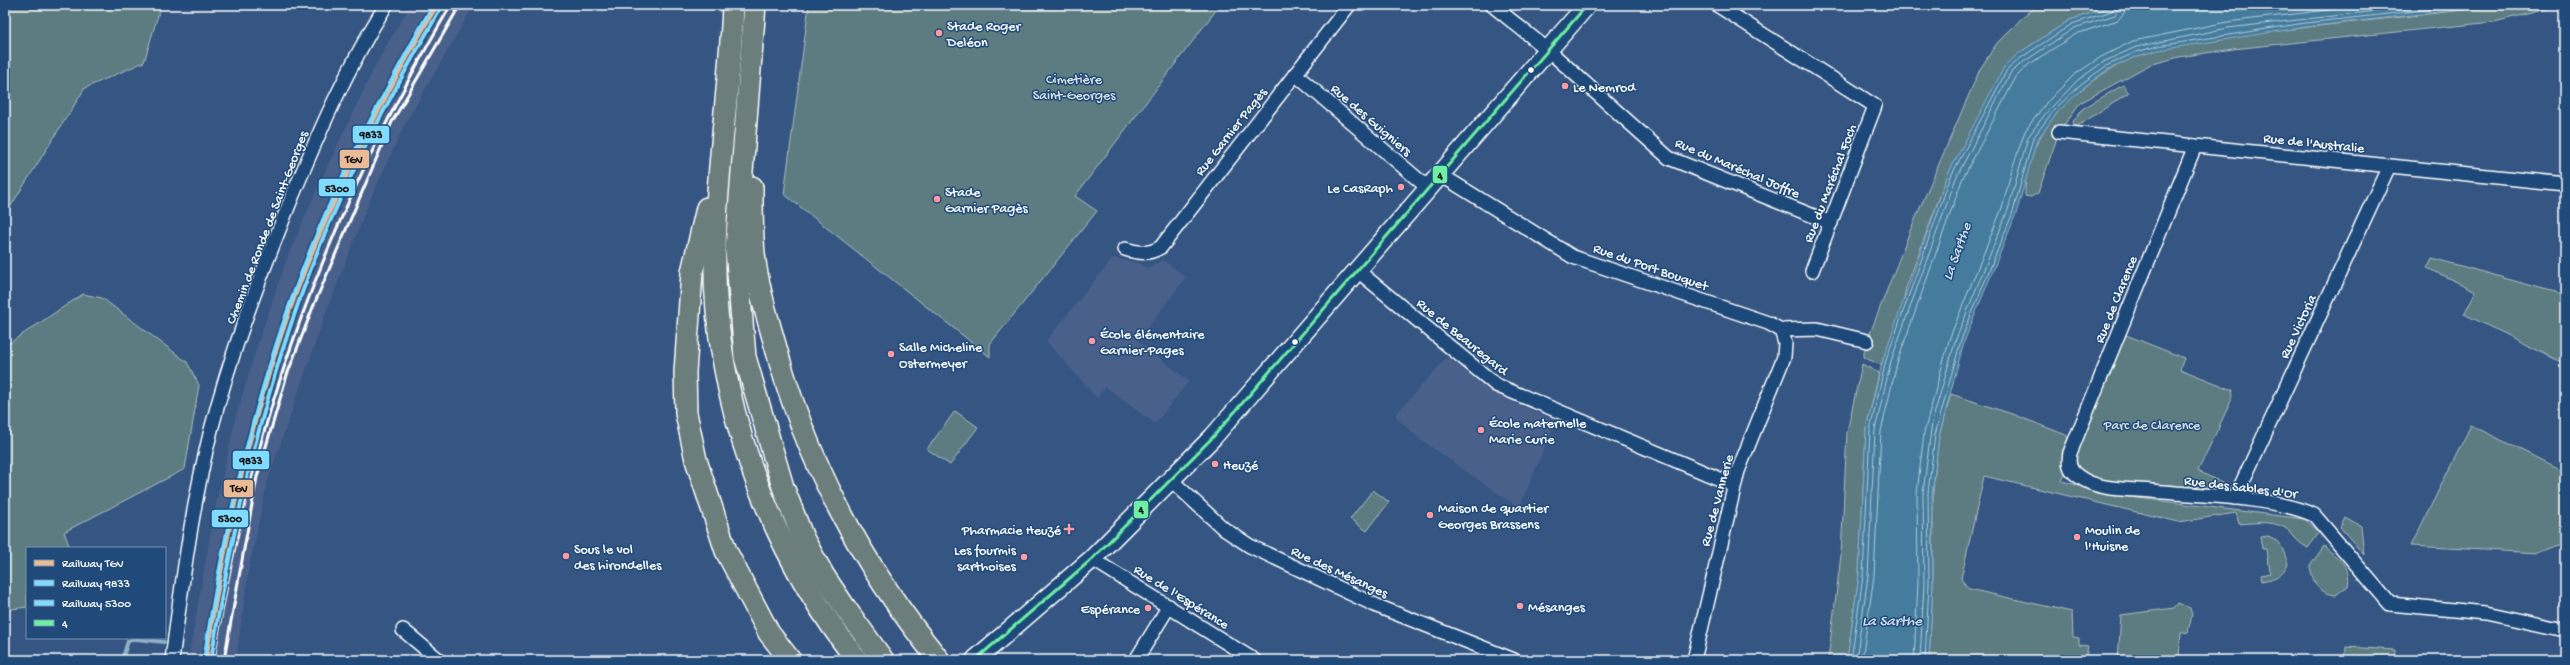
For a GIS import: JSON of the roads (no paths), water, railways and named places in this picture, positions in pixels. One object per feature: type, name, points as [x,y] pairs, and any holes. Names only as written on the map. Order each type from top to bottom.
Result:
[{"type":"highway","points":[[733,5],[720,152],[715,248],[717,304],[724,363],[746,453],[763,501],[785,549],[809,592],[855,658]]},
{"type":"highway","points":[[755,5],[749,98],[741,164],[736,249],[745,357],[783,488],[803,538],[824,576],[883,660]]},
{"type":"highway","points":[[749,98],[754,254],[763,301],[785,383],[816,465],[857,545],[906,620],[939,660]]},
{"type":"highway","points":[[720,152],[692,272],[685,372],[686,413],[696,460],[726,551],[769,633],[790,660]]},
{"type":"main road","points":[[975,660],[1092,559],[1213,437],[1587,5]]},
{"type":"street","name":"Chemin de Ronde de Saint-Georges","points":[[172,660],[188,537],[212,429],[254,293],[312,148],[358,50],[386,5]]},
{"type":"street","name":"Rue Garnier Pagès","points":[[1125,249],[1143,254],[1152,252],[1162,247],[1349,5]]},
{"type":"street","name":"Rue du Maréchal Joffre","points":[[1492,5],[1548,50],[1669,158],[1831,222]]},
{"type":"street","name":"Rue du Maréchal Foch","points":[[1717,5],[1875,106],[1812,271]]},
{"type":"street","name":"Rue des Guigniers","points":[[1295,74],[1428,188]]},
{"type":"street","name":"Rue de l'Australie","points":[[2059,132],[2565,184]]},
{"type":"street","name":"Rue de Clarence","points":[[2068,464],[2076,436],[2195,146]]},
{"type":"street","name":"Rue Victoria","points":[[2235,498],[2389,166]]},
{"type":"street","name":"Rue du Port Bouquet","points":[[1440,175],[1573,257],[1768,323],[1780,330],[1817,328],[1867,341]]},
{"type":"street","name":"Rue de Beauregard","points":[[1358,271],[1496,385],[1734,485]]},
{"type":"street","name":"Rue de Vannerie","points":[[1694,660],[1738,471],[1784,357],[1785,343],[1780,330]]},
{"type":"street","name":"Rue des Sables d'Or","points":[[2068,464],[2079,477],[2116,488],[2235,498],[2298,508],[2314,515],[2390,604],[2486,613],[2565,630]]},
{"type":"street","name":"Rue des Mésanges","points":[[1171,480],[1224,529],[1250,546],[1377,606],[1514,660]]},
{"type":"street","name":"Rue de l'Espérance","points":[[1092,559],[1254,660]]},
{"type":"street","points":[[1136,660],[1169,606]]},
{"type":"street","points":[[403,630],[438,660]]},
{"type":"water","name":"La Sarthe","points":[[2116,5],[2501,5],[2305,27],[2159,50],[2138,56],[2107,70],[2084,87],[2057,113],[2037,140],[2016,214],[1964,342],[1939,436],[1932,494],[1933,584],[1929,660],[1847,660],[1859,575],[1866,429],[1883,359],[1948,174],[2004,67],[2019,53],[2070,20]]},
{"type":"waterway","points":[[122,660],[128,641],[136,639],[164,642]]},
{"type":"railway","points":[[214,660],[230,571],[249,486],[273,402],[300,320],[332,240],[367,161],[407,83],[451,5]]},
{"type":"railway","points":[[224,660],[257,477],[287,375],[313,307],[392,122],[460,5]]},
{"type":"rail line","name":"TGV","points":[[206,660],[225,554],[248,448],[278,344],[296,293],[329,212],[388,93],[437,5]]},
{"type":"rail line","name":"5300","points":[[204,660],[213,604],[236,492],[249,437],[281,328],[334,194],[374,113],[432,7]]},
{"type":"rail line","name":"9833","points":[[211,660],[230,555],[253,451],[267,400],[300,298],[332,217],[361,155],[408,66],[441,8]]},
{"type":"place","name":"Stade Roger Deléon","points":[[939,33]]},
{"type":"place","name":"Le Nemrod","points":[[1565,86]]},
{"type":"place","name":"Le CasRaph","points":[[1401,187]]},
{"type":"place","name":"Stade Garnier Pagès","points":[[937,199]]},
{"type":"place","name":"École élémentaire Garnier-Pages","points":[[1092,341]]},
{"type":"place","name":"Salle Micheline Ostermeyer","points":[[891,354]]},
{"type":"place","name":"École maternelle Marie Curie","points":[[1481,430]]},
{"type":"place","name":"Heuzé","points":[[1215,464]]},
{"type":"place","name":"Maison de quartier Georges Brassens","points":[[1430,515]]},
{"type":"place","name":"Pharmacie Heuzé","points":[[1069,529]]},
{"type":"place","name":"Moulin de l'Huisne","points":[[2077,537]]},
{"type":"place","name":"Sous le vol des hirondelles","points":[[566,556]]},
{"type":"place","name":"Les fourmis sarthoises","points":[[1024,557]]},
{"type":"place","name":"Mésanges","points":[[1520,606]]},
{"type":"place","name":"Espérance","points":[[1148,608]]},
{"type":"park label","name":"Cimetière Saint-Georges","points":[[1074,86]]},
{"type":"park label","name":"Parc de Clarence","points":[[2152,424]]}]
